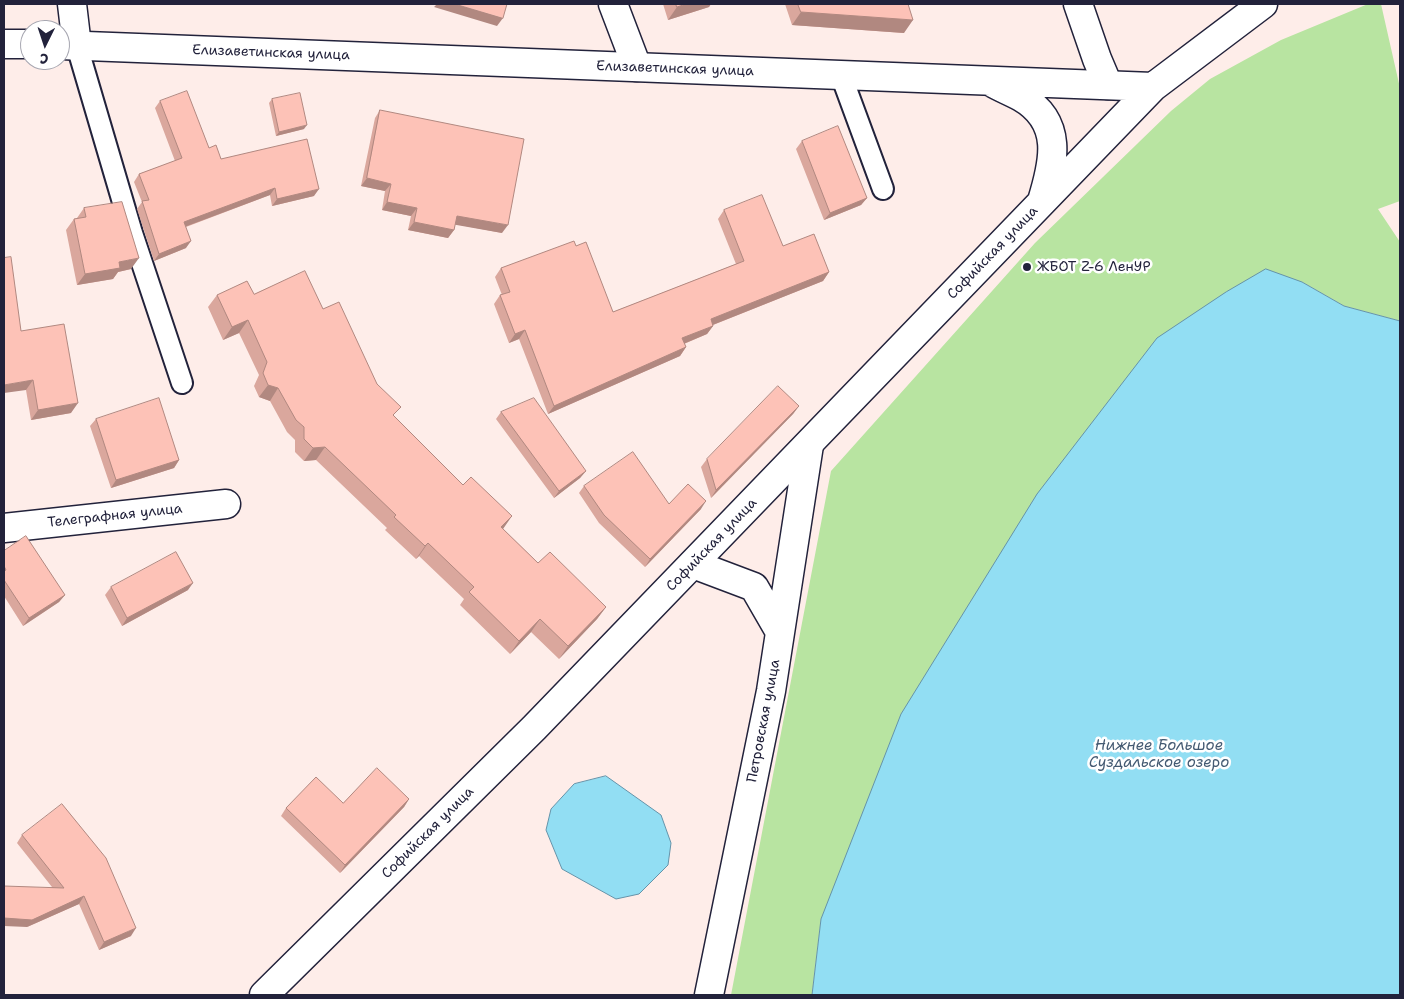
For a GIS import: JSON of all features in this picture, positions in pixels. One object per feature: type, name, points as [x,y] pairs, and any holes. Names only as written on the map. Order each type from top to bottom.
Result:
[{"type":"street","points":[[70,25],[72,4]]},
{"type":"street","points":[[613,4],[637,67]]},
{"type":"street","points":[[1078,4],[1108,85]]},
{"type":"street","points":[[1153,87],[1263,4]]},
{"type":"street","points":[[4,44],[20,44]]},
{"type":"street","name":"Елизаветинская улица","points":[[70,46],[1153,87]]},
{"type":"street","points":[[986,80],[1022,98],[1042,115],[1053,141],[1051,169],[1041,203]]},
{"type":"street","name":"Софийская улица","points":[[264,995],[534,728],[1153,87]]},
{"type":"street","name":"Петровская улица","points":[[709,995],[769,700],[809,445]]},
{"type":"street","name":"Телеграфная улица","points":[[4,528],[226,504]]},
{"type":"street","points":[[693,564],[754,587],[780,632]]},
{"type":"lane","points":[[70,52],[182,383]]},
{"type":"lane","points":[[841,75],[883,189]]},
{"type":"green space","points":[[1368,4],[1381,4],[1400,88],[1400,201],[1378,209],[1400,242],[1400,321],[1344,306],[1302,282],[821,919],[812,995],[731,995],[831,471],[1035,243],[1171,111],[1210,79],[1281,40]]},
{"type":"water","name":"Нижнее Большое Суздальское озеро","points":[[1266,269],[1302,282],[1344,306],[1400,321],[1400,995],[812,995],[821,919],[901,714],[1037,494],[1157,338],[1226,292]]},
{"type":"water","points":[[606,776],[661,815],[671,843],[668,865],[639,894],[616,899],[562,869],[546,830],[551,809],[574,784]]},
{"type":"building","points":[[455,4],[507,4],[503,18]]},
{"type":"building","points":[[798,4],[908,4],[913,20],[801,12]]},
{"type":"building","points":[[187,91],[209,148],[216,145],[221,159],[307,139],[319,189],[277,199],[275,188],[184,222],[191,241],[159,254],[142,201],[149,200],[139,174],[182,158],[160,101]]},
{"type":"building","points":[[300,93],[307,125],[279,132],[272,99]]},
{"type":"building","points":[[380,110],[524,139],[508,225],[457,216],[454,230],[414,222],[417,208],[387,202],[391,184],[367,178]]},
{"type":"building","points":[[838,126],[867,198],[830,213],[802,141]]},
{"type":"building","points":[[762,195],[783,246],[814,234],[829,272],[711,319],[713,326],[682,338],[686,347],[554,406],[525,330],[515,334],[500,295],[510,292],[501,268],[574,241],[576,246],[586,242],[613,312],[744,261],[724,210]]},
{"type":"building","points":[[122,202],[139,258],[119,262],[120,268],[85,274],[74,219],[86,217],[84,208]]},
{"type":"building","points":[[11,257],[21,331],[64,324],[78,403],[38,410],[33,380],[4,385],[4,258]]},
{"type":"building","points":[[305,271],[323,309],[339,302],[377,384],[401,407],[393,415],[463,485],[471,477],[512,516],[501,527],[538,563],[550,552],[606,607],[568,646],[540,619],[519,641],[469,592],[474,587],[428,543],[425,546],[394,517],[396,515],[325,447],[313,448],[304,439],[304,427],[296,420],[278,388],[268,385],[263,373],[267,362],[248,320],[232,327],[217,295],[247,281],[254,294]]},
{"type":"building","points":[[778,386],[799,406],[716,490],[707,459]]},
{"type":"building","points":[[159,398],[179,460],[116,480],[96,419]]},
{"type":"building","points":[[534,398],[586,471],[559,491],[501,412]]},
{"type":"building","points":[[633,452],[669,504],[688,484],[706,501],[650,559],[604,515],[584,486]]},
{"type":"building","points":[[26,536],[65,595],[29,618],[4,580],[4,571],[6,570],[4,566],[4,551]]},
{"type":"building","points":[[176,552],[193,583],[127,618],[111,587]]},
{"type":"building","points":[[377,768],[409,799],[345,865],[286,808],[316,777],[343,803]]},
{"type":"building","points":[[62,804],[106,858],[136,928],[104,942],[84,896],[32,920],[4,918],[4,886],[64,888],[22,835]]},
{"type":"place","name":"ЖБОТ Z-6 ЛенУР","points":[[1027,267]]}]
